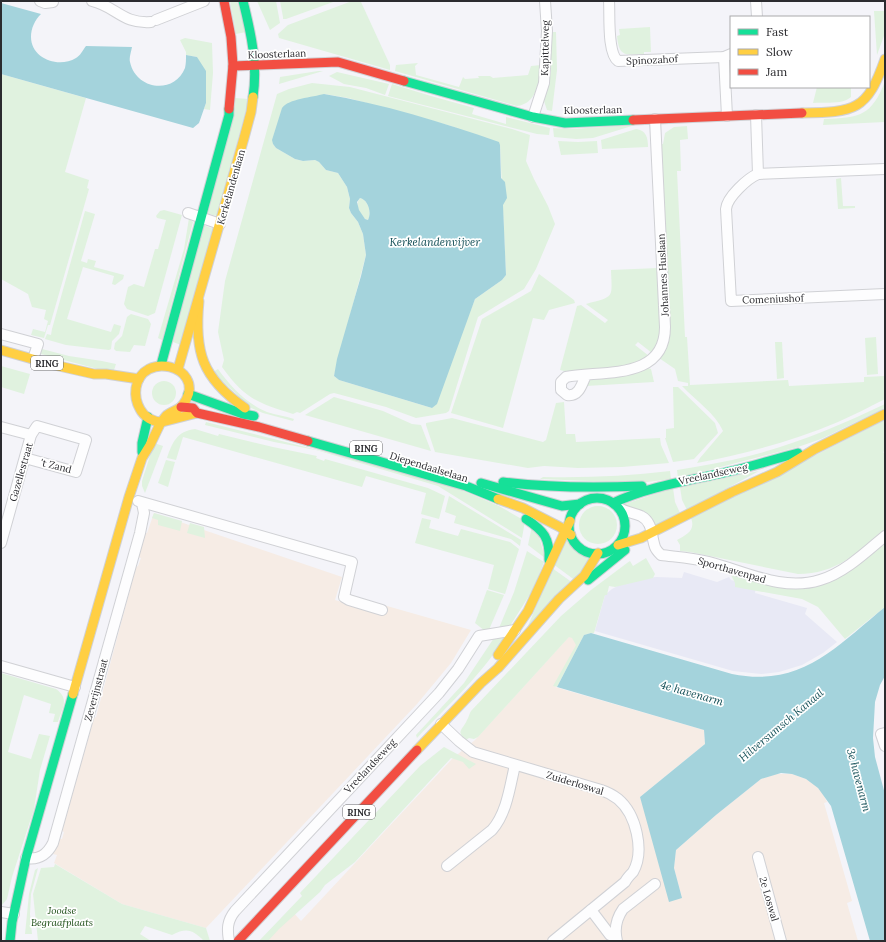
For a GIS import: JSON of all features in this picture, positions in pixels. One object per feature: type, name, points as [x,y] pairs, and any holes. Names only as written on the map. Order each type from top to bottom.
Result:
[{"type":"main road","name":"Kerkelandenlaan","points":[[161,365],[229,115],[233,66],[232,37],[224,1]]},
{"type":"main road","name":"Kerkelandenlaan","points":[[178,369],[191,321],[199,300],[251,112],[256,79],[252,35],[243,1]]},
{"type":"main road","name":"Kloosterlaan","points":[[233,66],[338,62],[533,117],[565,123],[847,110],[857,106],[874,88],[885,59]]},
{"type":"main road","points":[[188,394],[243,414],[262,418],[230,399],[217,386],[206,368],[201,355],[197,332],[199,300]]},
{"type":"main road","name":"RING","points":[[1,350],[94,374],[106,374],[138,380]]},
{"type":"main road","points":[[161,365],[159,371],[146,385],[144,397],[146,404],[153,411],[162,414],[164,418]]},
{"type":"main road","points":[[161,365],[171,366],[178,369],[187,383],[188,394],[181,407],[164,418],[152,420],[140,408],[131,391],[138,380],[149,368],[161,365]]},
{"type":"main road","name":"RING","points":[[94,374],[115,384]]},
{"type":"main road","points":[[131,391],[144,397]]},
{"type":"main road","name":"Diependaalselaan","points":[[181,407],[193,408],[197,413]]},
{"type":"main road","name":"Diependaalselaan","points":[[164,418],[168,422],[183,416],[197,413],[259,428],[466,486],[523,508],[568,532]]},
{"type":"main road","name":"Vreelandseweg","points":[[598,554],[612,550],[618,545],[641,538],[732,492],[778,472],[815,449],[885,414]]},
{"type":"main road","name":"Zeverijnstraat","points":[[142,458],[142,443],[148,417]]},
{"type":"main road","name":"Zeverijnstraat","points":[[10,941],[26,858],[129,497],[142,458],[164,418]]},
{"type":"main road","name":"Diependaalselaan","points":[[363,447],[534,499],[562,506],[580,504]]},
{"type":"main road","name":"Vreelandseweg","points":[[616,506],[630,495],[655,486],[721,474],[815,449]]},
{"type":"main road","points":[[474,480],[586,488],[655,486]]},
{"type":"main road","name":"RING","points":[[481,683],[527,612],[537,592],[548,563],[568,532],[570,520],[575,509],[580,504],[593,498],[607,500],[616,506]]},
{"type":"main road","name":"RING","points":[[499,500],[543,531],[549,541],[550,548],[548,563]]},
{"type":"main road","points":[[616,506],[623,515],[625,523],[625,531],[618,545]]},
{"type":"main road","name":"RING","points":[[238,941],[441,724],[481,683],[498,668],[558,599],[584,576],[598,554],[583,550],[577,545],[568,532]]},
{"type":"main road","points":[[549,611],[562,603],[603,567],[641,538]]},
{"type":"street","points":[[40,1],[45,3],[58,1]]},
{"type":"street","points":[[92,1],[108,7],[130,21],[143,23],[153,21],[204,1]]},
{"type":"street","name":"Kapittelweg","points":[[533,117],[544,83],[547,31],[545,1]]},
{"type":"street","name":"Spinozahof","points":[[610,1],[611,49],[615,59],[618,61],[728,56],[727,116]]},
{"type":"street","points":[[756,1],[757,16]]},
{"type":"street","points":[[756,115],[758,174],[885,169]]},
{"type":"street","name":"Johannes Huslaan","points":[[586,375],[629,370],[640,367],[654,357],[664,340],[665,326],[655,119]]},
{"type":"street","name":"Comeniushof","points":[[758,174],[751,177],[729,199],[727,204],[731,301],[885,294]]},
{"type":"street","points":[[188,213],[220,224]]},
{"type":"street","points":[[1,334],[38,344],[33,359]]},
{"type":"street","name":"Gazellestraat","points":[[1,543],[31,435],[37,426]]},
{"type":"street","name":"'t Zand","points":[[25,458],[76,472],[86,440],[37,426]]},
{"type":"street","points":[[1,427],[31,435]]},
{"type":"street","points":[[129,497],[142,503],[352,562],[344,597],[349,600],[382,610]]},
{"type":"street","name":"Zeverijnstraat","points":[[26,858],[34,859],[41,857],[48,852],[53,844],[140,533],[144,513],[142,503]]},
{"type":"street","points":[[616,506],[642,517],[648,523],[653,532],[658,552]]},
{"type":"street","name":"Sporthavenpad","points":[[658,552],[710,562],[751,576],[768,580],[797,584],[819,581],[829,576],[853,562],[885,536]]},
{"type":"street","points":[[641,538],[658,552]]},
{"type":"street","name":"Vreelandseweg","points":[[229,941],[228,924],[230,917],[439,693],[458,669],[479,636],[515,630]]},
{"type":"street","points":[[1,666],[75,687]]},
{"type":"street","name":"Zuiderloswal","points":[[441,724],[463,745],[473,752],[601,790],[619,799],[632,817],[639,839],[638,858],[633,871],[625,882],[591,910]]},
{"type":"street","points":[[885,733],[881,734],[885,746]]},
{"type":"street","points":[[447,866],[492,830],[497,824],[502,816],[515,765]]},
{"type":"street","name":"2e Loswal","points":[[758,857],[781,941]]},
{"type":"street","points":[[617,939],[615,927],[620,913],[655,884]]},
{"type":"street","points":[[553,941],[591,910],[610,935],[617,939]]},
{"type":"street","points":[[1,912],[14,914]]},
{"type":"shaded area","points":[[154,513],[342,577],[335,600],[371,610],[373,602],[471,630],[451,663],[417,704],[206,928],[122,904],[54,863],[57,855],[53,854],[57,838],[62,839],[64,832],[62,831],[68,808],[94,718],[96,717],[136,567],[138,566],[141,558],[137,557],[144,533],[147,533]]},
{"type":"shaded area","points":[[684,572],[717,582],[729,577],[731,580],[756,587],[755,593],[807,608],[805,614],[837,642],[823,653],[802,665],[779,672],[761,674],[733,671],[595,631],[605,595],[612,589],[625,582],[643,578],[682,578]]},
{"type":"shaded area","points":[[576,629],[584,631],[555,687],[704,730],[705,744],[640,797],[682,898],[674,868],[676,850],[716,815],[761,779],[776,774],[792,774],[806,779],[815,785],[822,792],[827,802],[824,803],[852,901],[847,903],[858,941],[267,941],[293,912],[301,921],[452,759],[475,740]]},
{"type":"green space","points":[[230,1],[237,1],[246,32],[236,34]]},
{"type":"green space","points":[[257,1],[276,1],[280,23],[270,30]]},
{"type":"green space","points":[[280,1],[336,1],[283,19]]},
{"type":"green space","points":[[352,1],[361,2],[390,65],[390,70],[279,38],[278,34],[288,25]]},
{"type":"green space","points":[[874,11],[885,11],[885,33],[877,55]]},
{"type":"green space","points":[[650,27],[651,52],[632,55],[621,51],[617,36],[620,35],[619,29]]},
{"type":"green space","points":[[550,32],[556,32],[557,70],[552,111],[547,110],[544,101],[551,72]]},
{"type":"green space","points":[[185,38],[212,43],[213,73],[210,110],[204,109],[206,103],[197,57],[186,55],[180,40]]},
{"type":"green space","points":[[418,63],[415,66],[416,75],[459,87],[463,77],[465,79],[479,78],[478,76],[490,76],[493,78],[528,75],[531,66],[541,65],[540,78],[533,97],[529,101],[517,106],[395,71],[396,65]]},
{"type":"green space","points":[[323,71],[279,84],[280,77]]},
{"type":"green space","points":[[337,72],[389,84],[385,95],[366,88],[344,84],[329,76]]},
{"type":"green space","points":[[1,74],[86,98],[65,172],[89,180],[87,188],[89,189],[50,325],[48,325],[44,338],[31,335],[33,329],[45,332],[48,321],[44,319],[46,310],[32,307],[28,294],[1,279]]},
{"type":"green space","points":[[885,81],[885,122],[823,125],[824,119],[846,118],[863,113],[875,102]]},
{"type":"green space","points":[[312,83],[350,87],[530,135],[526,161],[555,224],[536,269],[524,289],[478,317],[449,411],[446,413],[416,418],[386,407],[334,393],[300,413],[297,412],[293,414],[252,398],[237,386],[222,367],[224,360],[218,332],[225,281],[277,94]],"holes":[[[324,94],[348,98],[451,126],[500,145],[506,275],[502,280],[475,299],[432,408],[339,380],[334,376],[366,255],[363,234],[358,222],[351,213],[349,208],[350,199],[347,187],[338,173],[326,170],[319,162],[315,160],[303,161],[295,159],[276,148],[273,144]]]},
{"type":"green space","points":[[392,84],[474,108],[472,114],[506,124],[506,117],[550,128],[549,135],[537,134],[388,96]]},
{"type":"green space","points":[[817,88],[851,88],[851,97],[847,100],[838,102],[813,103]]},
{"type":"green space","points":[[235,98],[249,99],[217,216],[208,214]]},
{"type":"green space","points":[[635,125],[593,138],[576,139],[554,137],[553,128],[572,129]]},
{"type":"green space","points":[[687,126],[688,139],[680,140],[681,171],[677,171],[685,337],[687,337],[690,385],[788,380],[789,386],[864,382],[864,377],[885,376],[885,399],[838,422],[804,435],[751,451],[697,463],[723,431],[715,418],[682,386],[688,386],[688,383],[678,381],[675,369],[659,358],[668,341],[661,144],[663,144],[665,133],[674,127]]},
{"type":"green space","points":[[636,129],[642,131],[646,135],[648,147],[602,149],[601,140]]},
{"type":"green space","points":[[558,141],[597,141],[598,153],[561,155]]},
{"type":"green space","points":[[841,178],[843,206],[855,206],[855,208],[838,209],[836,179]]},
{"type":"green space","points":[[360,198],[367,204],[370,213],[368,220],[365,219],[358,209],[358,201]]},
{"type":"green space","points":[[164,210],[182,215],[155,313],[148,316],[127,309],[124,304],[128,287],[134,284],[144,287],[155,249],[158,249],[166,220],[157,218],[156,216],[160,211]]},
{"type":"green space","points":[[85,211],[95,214],[81,261],[87,263],[88,259],[96,261],[94,267],[124,275],[123,279],[115,285],[112,284],[114,276],[83,267],[67,319],[111,332],[114,324],[121,326],[119,334],[112,341],[111,349],[109,350],[66,345],[45,339],[47,334],[51,335]]},
{"type":"green space","points":[[189,218],[193,222],[162,340],[158,338],[184,249]]},
{"type":"green space","points":[[203,225],[214,229],[181,345],[173,342]]},
{"type":"green space","points":[[658,268],[661,327],[659,341],[652,353],[638,342],[635,345],[649,356],[641,361],[621,367],[599,370],[568,372],[560,370],[577,306],[581,305],[605,323],[608,320],[586,304],[610,295],[612,286],[611,270]]},
{"type":"green space","points":[[539,274],[574,300],[575,303],[549,310],[544,320],[533,318],[503,428],[451,413],[482,319],[531,291]]},
{"type":"green space","points":[[131,314],[148,319],[151,324],[145,346],[134,345],[130,352],[116,351],[114,349],[115,343],[122,336],[127,317]]},
{"type":"green space","points":[[876,337],[878,374],[867,375],[865,338]]},
{"type":"green space","points":[[775,342],[782,342],[784,378],[777,379]]},
{"type":"green space","points":[[42,349],[69,356],[116,364],[113,373],[41,354]]},
{"type":"green space","points":[[1,366],[30,374],[24,394],[1,387]]},
{"type":"green space","points":[[647,368],[651,369],[654,382],[586,386],[592,379],[635,374]]},
{"type":"green space","points":[[218,369],[234,388],[260,409],[294,419],[293,421],[263,413],[251,408],[213,372]]},
{"type":"green space","points":[[159,381],[169,381],[176,388],[176,398],[169,405],[159,405],[152,398],[152,388]]},
{"type":"green space","points":[[673,387],[678,387],[715,423],[718,433],[694,459],[673,462],[665,438],[666,429],[674,428]]},
{"type":"green space","points":[[334,397],[383,411],[412,424],[421,425],[431,451],[305,415]]},
{"type":"green space","points":[[564,402],[566,434],[575,434],[576,442],[660,438],[661,445],[669,463],[622,467],[578,468],[544,466],[528,468],[435,452],[426,425],[426,423],[452,418],[543,442],[546,440],[556,403]]},
{"type":"green space","points":[[885,404],[885,408],[821,439],[798,447],[678,478],[677,470],[740,458],[784,446],[835,427]]},
{"type":"green space","points":[[885,420],[885,451],[883,452],[885,454],[885,529],[856,554],[835,566],[824,570],[798,574],[680,551],[680,545],[677,540],[687,534],[691,529],[691,518]]},
{"type":"green space","points":[[206,422],[440,481],[499,506],[525,521],[522,538],[438,486],[316,450],[274,442],[205,425]]},
{"type":"green space","points":[[195,429],[218,436],[219,434],[317,456],[316,458],[324,461],[325,459],[428,488],[445,496],[439,519],[421,514],[426,493],[366,476],[362,487],[183,437],[176,460],[167,458],[176,439],[184,432]]},
{"type":"green space","points":[[154,443],[163,446],[145,493],[142,486],[142,481]]},
{"type":"green space","points":[[166,460],[175,462],[168,487],[158,483]]},
{"type":"green space","points":[[670,471],[671,479],[639,483],[540,479],[543,477],[607,476]]},
{"type":"green space","points":[[759,471],[687,510],[682,500],[680,487]]},
{"type":"green space","points":[[673,488],[675,502],[680,513],[655,526],[622,505]]},
{"type":"green space","points":[[449,496],[521,540],[520,546],[511,539],[454,523],[456,516],[445,512]]},
{"type":"green space","points":[[598,506],[611,512],[617,525],[611,538],[598,544],[585,538],[579,525],[585,512]]},
{"type":"green space","points":[[154,513],[182,521],[180,531],[158,525],[158,520],[152,518]]},
{"type":"green space","points":[[422,518],[431,520],[429,528],[458,536],[461,529],[510,542],[519,549],[505,594],[488,589],[494,565],[415,543]]},
{"type":"green space","points":[[190,523],[204,527],[205,538],[187,533]]},
{"type":"green space","points":[[532,526],[537,529],[545,558],[528,545]]},
{"type":"green space","points":[[568,538],[577,550],[591,557],[576,581],[553,564]]},
{"type":"green space","points":[[885,542],[885,607],[845,639],[818,607],[802,599],[735,587],[735,583],[731,575],[767,584],[811,586]]},
{"type":"green space","points":[[527,551],[544,562],[534,588],[510,626],[499,628],[514,592]]},
{"type":"green space","points":[[646,558],[655,574],[653,578],[615,587],[609,586],[594,633],[584,635],[557,687],[553,686],[576,645],[572,638],[569,637],[478,737],[474,739],[469,738],[466,740],[463,737],[460,732],[471,711],[561,616],[591,590],[627,563],[630,561],[633,566]]},
{"type":"green space","points":[[552,568],[573,583],[528,626]]},
{"type":"green space","points":[[487,590],[504,595],[488,632],[475,623]]},
{"type":"green space","points":[[506,635],[487,663],[476,676],[417,738],[416,735],[464,683],[494,638]]},
{"type":"green space","points":[[1,673],[56,689],[63,696],[64,700],[58,722],[53,722],[55,714],[49,713],[51,704],[24,695],[8,752],[31,759],[39,734],[50,736],[40,770],[34,809],[12,877],[7,899],[2,905]]},
{"type":"green space","points":[[444,747],[476,764],[469,769],[463,762],[451,758],[355,862],[325,885],[320,892],[268,941],[259,941],[302,896],[300,893],[420,766]]},
{"type":"green space","name":"Joodse Begraafplaats","points":[[55,864],[122,904],[206,928],[210,941],[204,941],[193,932],[186,930],[172,935],[145,926],[140,934],[151,941],[38,941],[33,894],[41,868],[54,867]]},
{"type":"green space","points":[[38,868],[31,894],[30,914],[32,934],[25,934],[29,894],[35,870]]},
{"type":"water","points":[[1,3],[41,14],[33,27],[31,34],[32,44],[40,56],[54,62],[69,61],[76,58],[86,46],[132,47],[130,62],[134,71],[140,79],[156,86],[173,82],[180,77],[185,68],[186,55],[197,57],[206,71],[206,103],[199,123],[193,128],[1,74]]},
{"type":"water","name":"Kerkelandenvijver","points":[[324,94],[390,108],[456,127],[499,142],[501,178],[505,182],[507,198],[503,205],[506,275],[502,280],[475,299],[437,404],[432,408],[339,380],[334,376],[337,359],[366,255],[363,234],[358,222],[351,213],[349,208],[350,199],[347,187],[338,173],[326,170],[319,162],[315,160],[303,161],[295,159],[276,148],[272,140],[282,108],[285,105],[295,100]],"holes":[[[360,198],[367,204],[370,213],[368,220],[365,219],[359,210],[357,202]]]},
{"type":"water","points":[[885,607],[885,676],[880,685],[875,702],[873,738],[875,757],[885,794],[885,941],[870,941],[831,806],[818,788],[806,779],[792,774],[781,773],[761,779],[716,815],[676,850],[674,868],[682,898],[669,902],[640,797],[705,744],[704,730],[557,687],[584,635],[591,633],[732,674],[756,677],[778,675],[798,670],[816,661],[850,636]]},
{"type":"traffic: fast","points":[[243,1],[253,49],[255,73],[253,97]]},
{"type":"traffic: fast","points":[[404,81],[533,117],[565,123],[633,120]]},
{"type":"traffic: fast","points":[[161,365],[229,115],[229,109]]},
{"type":"traffic: fast","points":[[188,394],[243,414],[254,416]]},
{"type":"traffic: fast","points":[[142,452],[142,443],[148,417]]},
{"type":"traffic: fast","points":[[308,441],[466,486],[498,499]]},
{"type":"traffic: fast","points":[[613,503],[655,488],[736,470],[798,453]]},
{"type":"traffic: fast","points":[[503,482],[572,487],[642,486]]},
{"type":"traffic: fast","points":[[481,483],[562,506],[580,504]]},
{"type":"traffic: fast","points":[[597,498],[608,500],[617,506],[623,515],[625,526],[623,537],[617,546],[608,552],[597,554],[586,552],[577,546],[571,537],[569,526],[571,515],[577,506],[586,500],[597,498]]},
{"type":"traffic: fast","points":[[526,519],[537,527],[545,536],[548,546],[549,560]]},
{"type":"traffic: fast","points":[[588,580],[625,550]]},
{"type":"traffic: fast","points":[[10,941],[12,922],[26,858],[73,694]]},
{"type":"traffic: slow","points":[[802,113],[835,111],[847,109],[857,105],[865,99],[872,89],[885,59]]},
{"type":"traffic: slow","points":[[178,369],[244,138],[251,112],[253,97]]},
{"type":"traffic: slow","points":[[199,301],[198,335],[204,362],[210,374],[219,386],[230,397],[245,408]]},
{"type":"traffic: slow","points":[[1,350],[50,364],[94,374],[106,374],[139,379]]},
{"type":"traffic: slow","points":[[161,422],[162,421],[162,420],[167,415],[184,404],[189,388],[187,378],[180,371],[170,367],[159,366],[149,369],[141,376],[136,388],[137,401],[142,412],[149,418],[159,422],[162,422],[197,413]]},
{"type":"traffic: slow","points":[[618,545],[641,538],[732,492],[777,472],[815,449],[885,414]]},
{"type":"traffic: slow","points":[[73,694],[129,497],[142,458],[161,422]]},
{"type":"traffic: slow","points":[[498,499],[523,508],[560,527],[571,535]]},
{"type":"traffic: slow","points":[[498,655],[528,611],[570,521]]},
{"type":"traffic: slow","points":[[417,750],[481,683],[498,668],[559,599],[584,576],[598,553]]},
{"type":"traffic: jam","points":[[224,1],[231,37],[233,65],[229,109]]},
{"type":"traffic: jam","points":[[233,66],[338,62],[404,81]]},
{"type":"traffic: jam","points":[[633,120],[802,113]]},
{"type":"traffic: jam","points":[[181,407],[193,408],[197,413],[259,427],[308,441]]},
{"type":"traffic: jam","points":[[238,941],[417,750]]},
{"type":"water label","name":"4e havenarm","points":[[692,693]]},
{"type":"water label","name":"Hilversumsch Kanaal","points":[[781,725]]},
{"type":"water label","name":"3e havenarm","points":[[859,780]]}]
